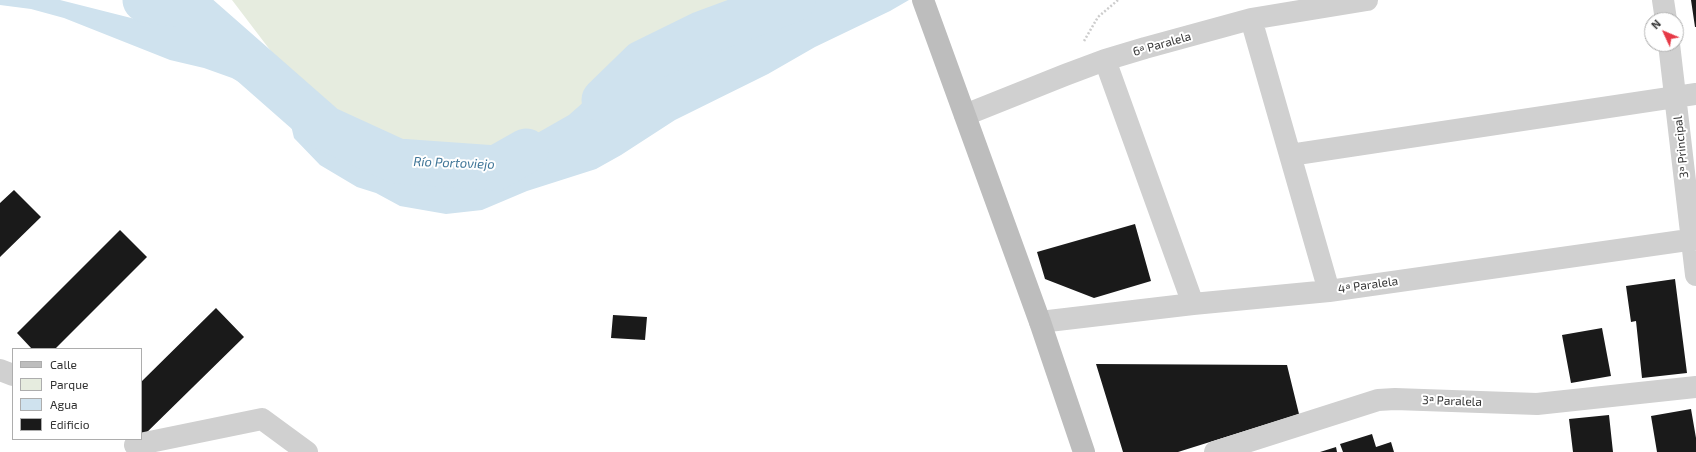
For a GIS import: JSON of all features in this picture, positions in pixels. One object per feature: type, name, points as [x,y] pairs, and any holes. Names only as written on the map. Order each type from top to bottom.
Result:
[{"type":"street","points":[[923,0],[1040,322],[1084,452]]},
{"type":"street","name":"6ª Paralela","points":[[965,115],[1105,60],[1251,19],[1367,0]]},
{"type":"street","points":[[1663,0],[1665,12]]},
{"type":"street","points":[[1251,19],[1329,291]]},
{"type":"street","name":"3ª Principal","points":[[1672,52],[1686,95],[1696,275]]},
{"type":"street","points":[[1105,60],[1193,304]]},
{"type":"street","points":[[1290,156],[1686,95]]},
{"type":"street","name":"4ª Paralela","points":[[1040,322],[1193,304],[1329,291],[1694,239]]},
{"type":"street","points":[[0,370],[12,375]]},
{"type":"street","name":"3ª Paralela","points":[[1215,452],[1378,400],[1395,399],[1537,404],[1696,387]]},
{"type":"street","points":[[130,445],[262,419],[307,452]]},
{"type":"path","points":[[1084,43],[1098,17],[1118,0]]},
{"type":"green space","points":[[232,0],[787,0],[655,70],[546,136],[427,165],[302,92]]},
{"type":"water","points":[[0,0],[60,0],[147,22],[174,22],[203,39],[266,65],[309,104],[334,120],[364,163],[400,177],[445,174],[497,156],[569,115],[630,61],[693,56],[772,16],[808,0],[909,0],[890,11],[815,47],[768,74],[675,120],[621,155],[596,169],[527,191],[482,210],[446,214],[400,206],[376,193],[357,187],[320,165],[294,138],[289,117],[273,101],[232,78],[204,68],[170,60],[64,18],[31,9],[0,5]]},
{"type":"building","points":[[1691,0],[1696,0],[1696,27],[1695,27]]},
{"type":"building","points":[[14,190],[41,217],[0,257],[0,203]]},
{"type":"building","points":[[1135,224],[1151,281],[1094,298],[1045,279],[1037,252]]},
{"type":"building","points":[[120,230],[147,257],[56,348],[31,348],[17,333]]},
{"type":"building","points":[[1675,279],[1687,373],[1642,378],[1636,321],[1631,322],[1626,286]]},
{"type":"building","points":[[216,308],[244,337],[142,437],[142,381]]},
{"type":"building","points":[[613,315],[647,317],[645,340],[611,338]]},
{"type":"building","points":[[1602,328],[1611,376],[1571,383],[1562,335]]},
{"type":"building","points":[[1096,364],[1287,365],[1299,414],[1178,452],[1123,452]]},
{"type":"building","points":[[1691,409],[1696,438],[1696,452],[1657,452],[1651,416]]},
{"type":"building","points":[[1609,415],[1613,452],[1573,452],[1569,419]]},
{"type":"building","points":[[1372,434],[1376,447],[1391,442],[1394,452],[1343,452],[1340,444]]},
{"type":"building","points":[[1336,447],[1337,452],[1320,452]]},
{"type":"waterway","name":"Río Portoviejo","points":[[145,0],[185,5],[325,128],[397,161],[496,168],[526,151]]},
{"type":"waterway","name":"Río Portoviejo","points":[[604,100],[642,63],[703,33],[793,0]]}]
